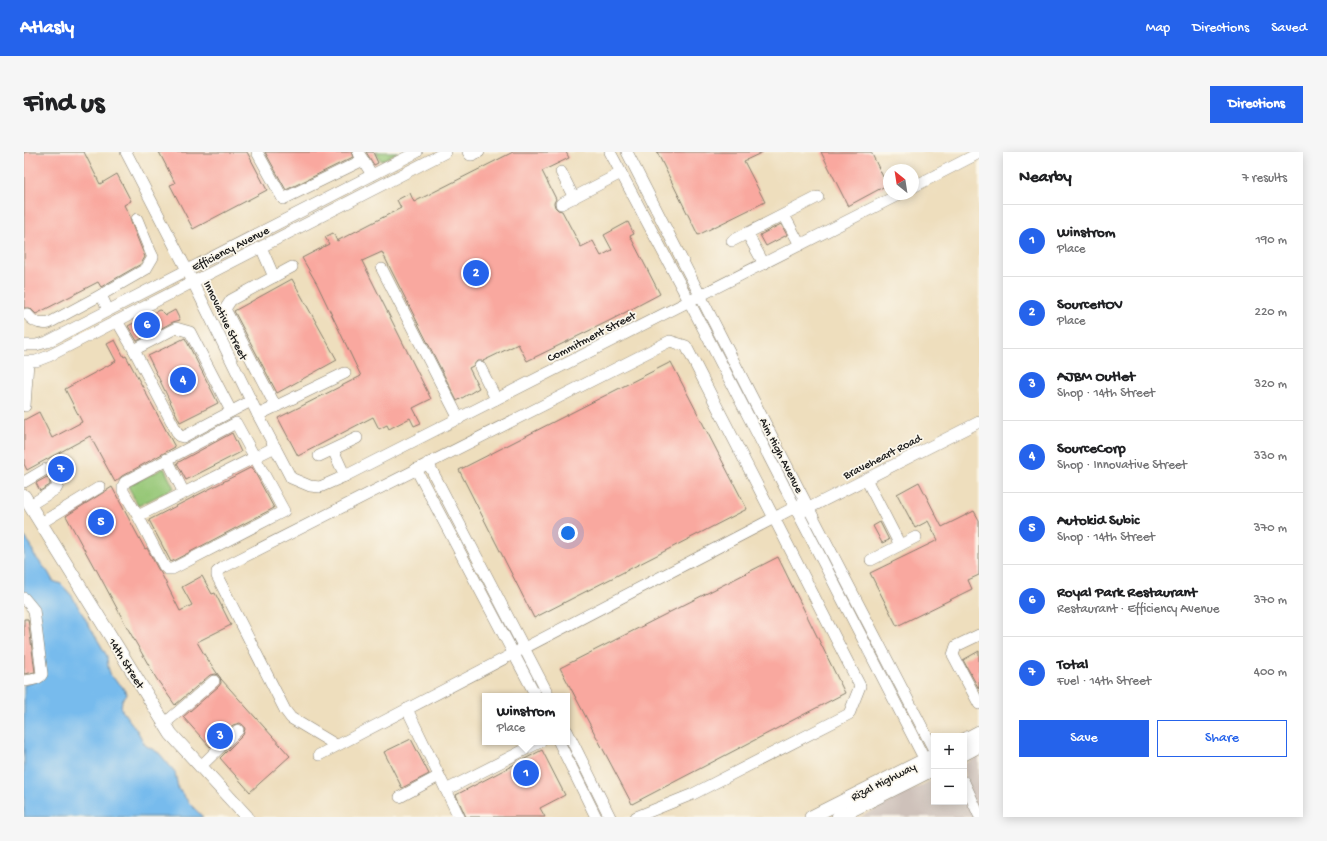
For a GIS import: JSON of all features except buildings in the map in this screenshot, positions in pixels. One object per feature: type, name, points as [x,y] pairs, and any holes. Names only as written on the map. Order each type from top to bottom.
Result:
[{"type":"main road","name":"14th Street","points":[[27,500],[164,724],[178,744],[246,817]]},
{"type":"main road","points":[[967,738],[979,732]]},
{"type":"main road","points":[[967,752],[979,746]]},
{"type":"main road","name":"Rizal Highway","points":[[812,817],[931,761]]},
{"type":"main road","name":"Rizal Highway","points":[[838,817],[931,761]]},
{"type":"street","name":"Innovative Street","points":[[126,152],[291,478]]},
{"type":"street","points":[[257,152],[281,198],[283,199],[290,197],[361,156],[372,175]]},
{"type":"street","name":"Efficiency Avenue","points":[[24,345],[42,344],[417,152]]},
{"type":"street","name":"Efficiency Avenue","points":[[26,361],[36,361],[49,356],[446,152]]},
{"type":"street","points":[[468,152],[472,155],[479,152]]},
{"type":"street","name":"Aim High Avenue","points":[[610,152],[689,301],[796,511],[931,761]]},
{"type":"street","name":"Aim High Avenue","points":[[627,152],[807,505],[931,761]]},
{"type":"street","points":[[919,184],[979,153]]},
{"type":"street","points":[[561,172],[574,198]]},
{"type":"street","points":[[561,204],[621,173]]},
{"type":"street","points":[[290,197],[306,224]]},
{"type":"street","points":[[732,241],[818,197]]},
{"type":"street","name":"Commitment Street","points":[[291,478],[310,486],[320,487],[345,476],[888,200]]},
{"type":"street","points":[[784,215],[800,245]]},
{"type":"street","points":[[27,314],[36,323],[49,323],[146,269],[153,258],[137,219]]},
{"type":"street","points":[[747,233],[764,264]]},
{"type":"street","points":[[261,247],[274,277]]},
{"type":"street","points":[[276,406],[225,309],[231,300],[292,267]]},
{"type":"street","points":[[382,269],[458,418]]},
{"type":"street","points":[[101,295],[108,310]]},
{"type":"street","points":[[117,321],[134,350],[179,436],[182,436],[251,401]]},
{"type":"street","points":[[83,323],[89,336]]},
{"type":"street","points":[[134,350],[176,328],[190,332],[231,411]]},
{"type":"street","points":[[336,745],[292,718],[285,710],[216,576],[217,572],[224,567],[416,469],[670,341],[686,346],[860,686],[849,714],[693,794],[636,817]]},
{"type":"street","points":[[25,406],[26,361]]},
{"type":"street","points":[[480,367],[496,399]]},
{"type":"street","points":[[258,415],[346,373]]},
{"type":"street","points":[[236,423],[284,511],[172,569],[167,569],[123,491],[124,482],[167,460],[236,423]]},
{"type":"street","name":"Braveheart Road","points":[[319,754],[774,518],[796,511],[978,426]]},
{"type":"street","points":[[319,456],[358,438]]},
{"type":"street","points":[[138,516],[275,447]]},
{"type":"street","points":[[333,450],[345,476]]},
{"type":"street","points":[[167,460],[184,493]]},
{"type":"street","points":[[428,463],[547,693]]},
{"type":"street","points":[[24,482],[46,469],[53,476],[58,485],[56,489],[27,500]]},
{"type":"street","points":[[416,469],[534,693]]},
{"type":"street","points":[[866,479],[900,545]]},
{"type":"street","points":[[41,523],[100,487]]},
{"type":"street","points":[[871,560],[916,537]]},
{"type":"street","points":[[24,681],[38,679],[42,674],[34,610],[25,599]]},
{"type":"street","points":[[979,635],[956,646],[953,655],[979,704]]},
{"type":"street","points":[[164,724],[214,681]]},
{"type":"street","points":[[407,709],[459,817]]},
{"type":"street","points":[[200,767],[238,730]]},
{"type":"street","points":[[570,736],[610,817]]},
{"type":"street","points":[[446,790],[534,745]]},
{"type":"street","points":[[560,745],[596,817]]},
{"type":"street","points":[[400,797],[439,776]]},
{"type":"street","points":[[967,789],[979,815]]},
{"type":"shaded area","points":[[979,757],[979,817],[860,817],[931,781],[931,805],[967,805],[967,763]]},
{"type":"green space","points":[[376,152],[398,152],[381,161]]},
{"type":"green space","points":[[164,468],[174,488],[138,506],[128,486]]},
{"type":"water","points":[[24,536],[31,545],[34,555],[48,572],[53,581],[61,584],[72,596],[107,656],[111,676],[121,685],[127,694],[122,700],[121,709],[138,732],[145,745],[159,753],[175,772],[178,788],[190,804],[203,817],[24,817],[24,685],[42,679],[32,601],[24,591]]},
{"type":"place","name":"SourceHOV","points":[[476,273]]},
{"type":"place","name":"Royal Park Restaurant","points":[[147,325]]},
{"type":"place","name":"SourceCorp","points":[[183,380]]},
{"type":"place","name":"Total","points":[[61,469]]},
{"type":"place","name":"Autokid Subic","points":[[101,522]]},
{"type":"place","name":"AJBM Outlet","points":[[220,736]]},
{"type":"place","name":"Winstrom","points":[[526,773]]}]
